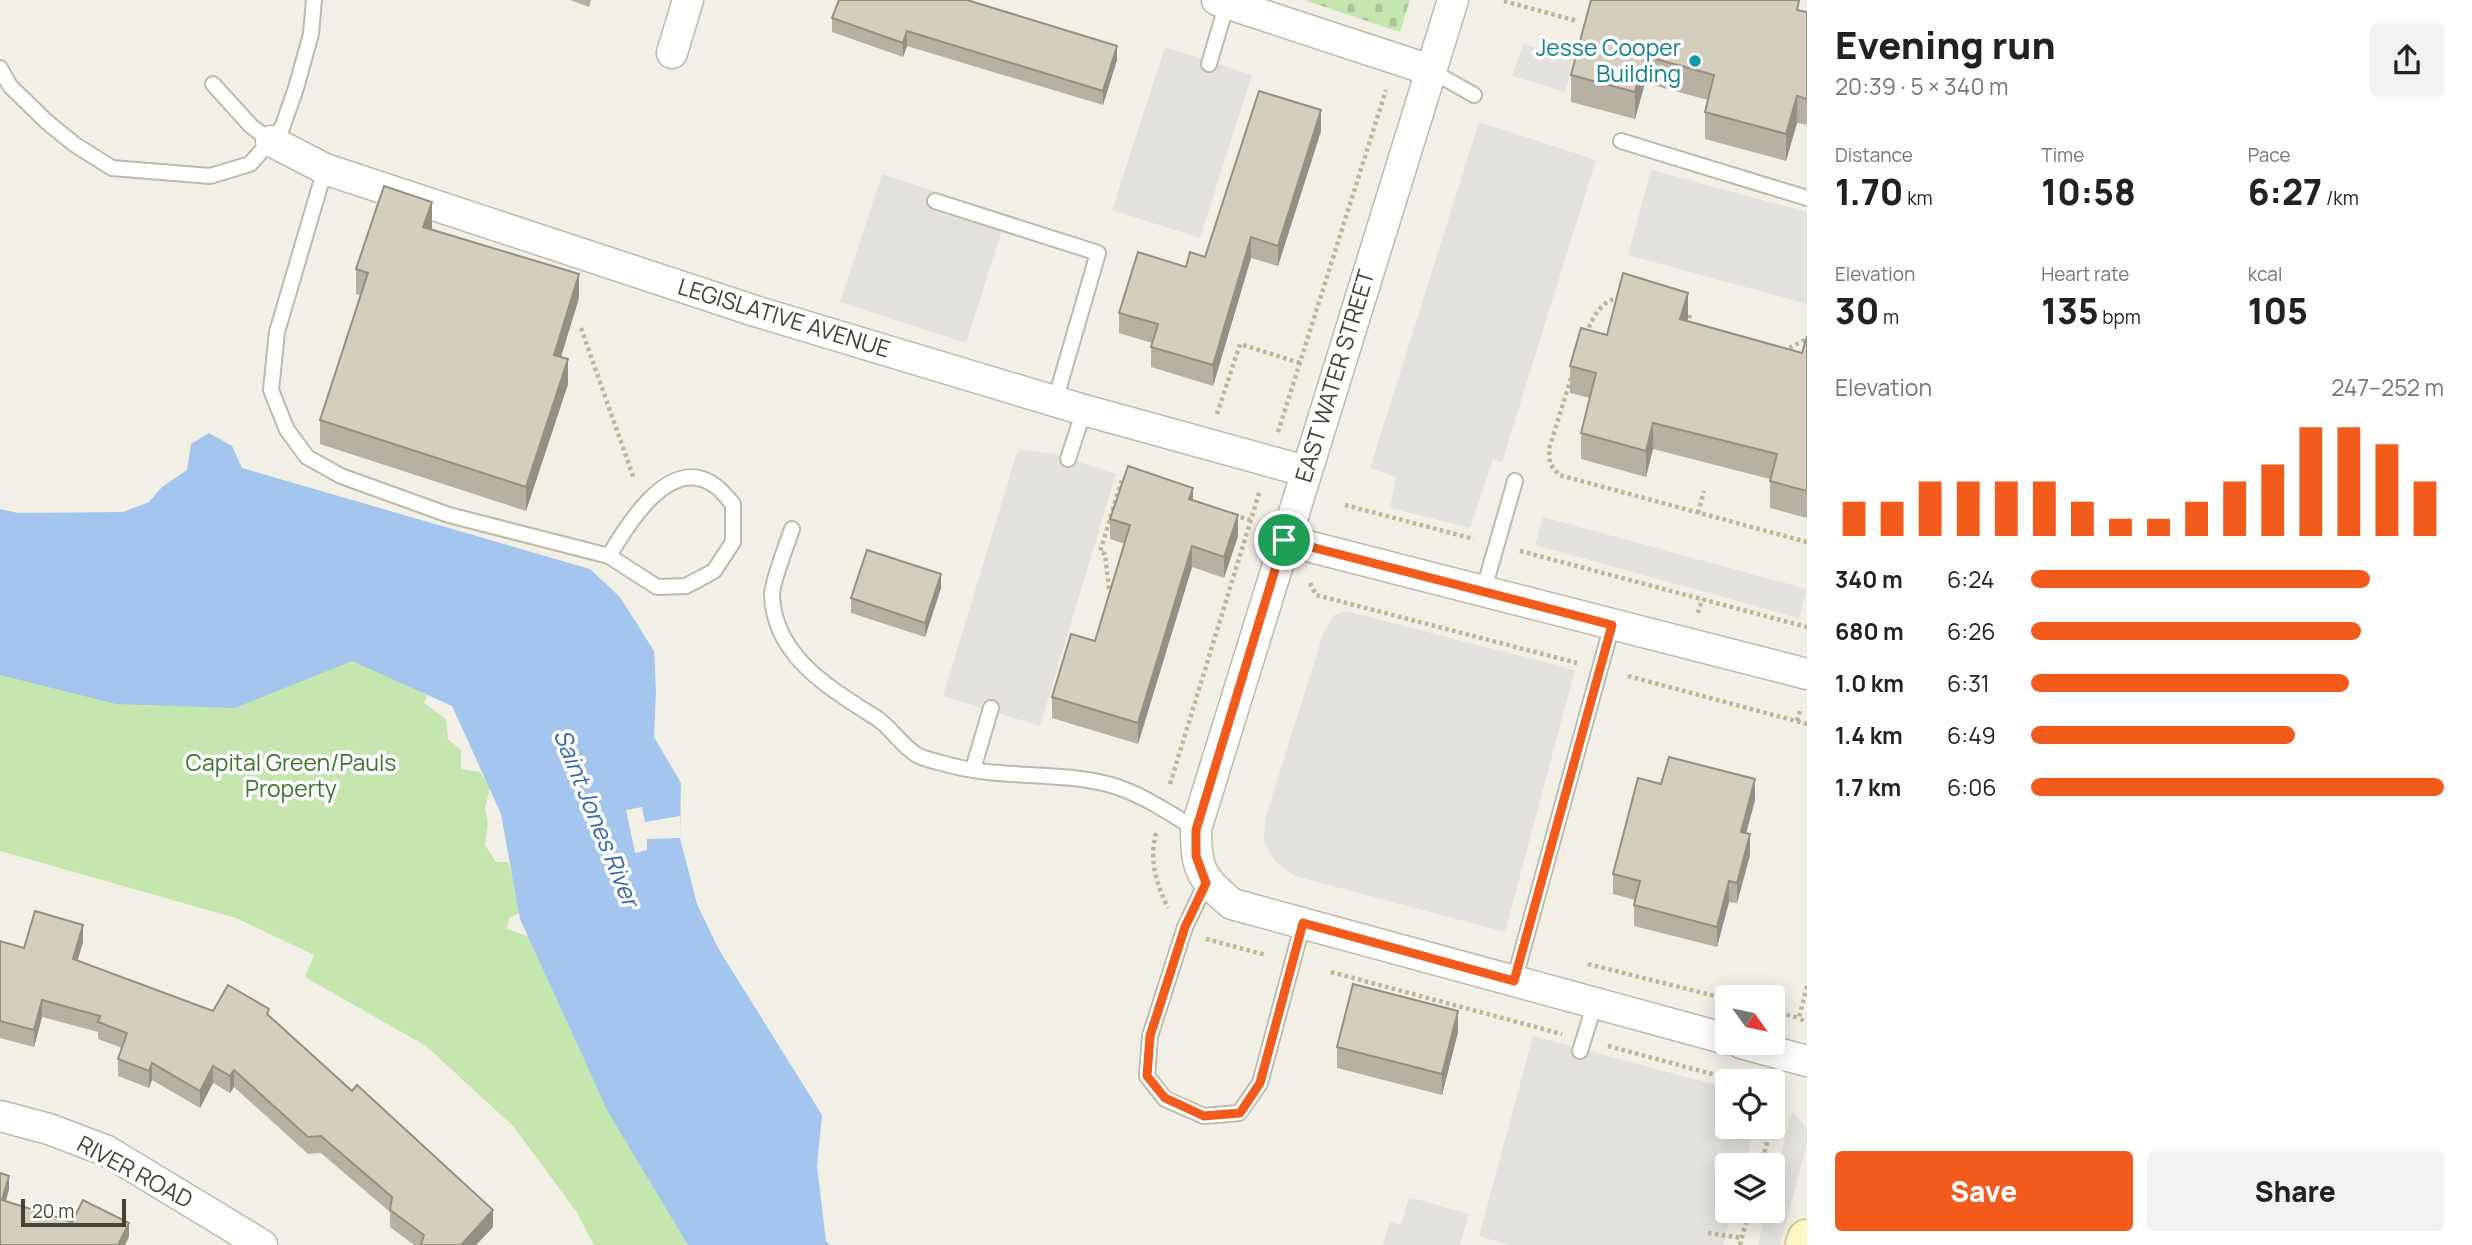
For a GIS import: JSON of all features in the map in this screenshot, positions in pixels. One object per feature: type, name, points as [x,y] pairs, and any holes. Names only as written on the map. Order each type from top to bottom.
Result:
[{"type":"street","points":[[672,52],[688,0]]},
{"type":"street","name":"EAST WATER STREET","points":[[1206,883],[1196,856],[1196,830],[1453,0]]},
{"type":"street","points":[[1222,2],[1430,69]]},
{"type":"street","name":"LEGISLATIVE AVENUE","points":[[271,141],[325,169],[755,311],[1083,410],[1305,471]]},
{"type":"street","points":[[1284,540],[1807,674]]},
{"type":"street","points":[[1206,883],[1231,904],[1715,1036]]},
{"type":"street","points":[[1785,1055],[1807,1061]]},
{"type":"street","name":"RIVER ROAD","points":[[0,1116],[49,1129],[107,1151],[258,1244]]},
{"type":"street","points":[[1805,1245],[1807,1238]]},
{"type":"lane","points":[[0,68],[10,86],[47,122],[74,144],[111,168],[210,176],[250,164],[282,128],[311,34],[314,0]]},
{"type":"lane","points":[[1209,64],[1222,2]]},
{"type":"lane","points":[[1430,69],[1474,95]]},
{"type":"lane","points":[[213,84],[251,126],[271,141]]},
{"type":"lane","points":[[1621,141],[1807,198]]},
{"type":"lane","points":[[325,169],[277,332],[271,390],[287,430],[307,457],[341,476],[449,515],[609,556],[657,587],[686,586],[714,571],[733,541],[733,504],[713,484],[691,476],[667,485],[643,504],[609,556]]},
{"type":"lane","points":[[935,201],[1098,254],[1055,401]]},
{"type":"lane","points":[[1068,459],[1083,410]]},
{"type":"lane","points":[[1483,592],[1515,481]]},
{"type":"lane","points":[[792,529],[772,593],[778,630],[802,664],[827,687],[887,725],[916,754],[945,764],[973,769],[1073,778],[1112,786],[1140,797],[1196,830]]},
{"type":"lane","points":[[1514,981],[1612,625]]},
{"type":"lane","points":[[973,769],[991,708]]},
{"type":"lane","points":[[1206,883],[1185,927],[1150,1036],[1147,1076],[1165,1098],[1204,1116],[1240,1113],[1260,1083],[1303,923]]},
{"type":"lane","points":[[1582,1046],[1595,1003]]},
{"type":"path","points":[[1504,1],[1577,21]]},
{"type":"path","points":[[1276,439],[1390,79]]},
{"type":"path","points":[[1583,342],[1602,305],[1610,299],[1632,298]]},
{"type":"path","points":[[1679,311],[1690,314],[1688,325],[1700,328]]},
{"type":"path","points":[[581,328],[643,504]]},
{"type":"path","points":[[1771,348],[1783,351],[1807,339]]},
{"type":"path","points":[[1215,420],[1240,344],[1300,363]]},
{"type":"path","points":[[1572,376],[1549,449],[1550,464],[1554,471],[1563,477],[1807,542]]},
{"type":"path","points":[[1109,589],[1105,554],[1100,552],[1122,479],[1134,483]]},
{"type":"path","points":[[1170,784],[1262,482]]},
{"type":"path","points":[[1699,513],[1704,491]]},
{"type":"path","points":[[1345,505],[1807,626]]},
{"type":"path","points":[[1224,512],[1250,520]]},
{"type":"path","points":[[1310,583],[1316,595],[1582,664]]},
{"type":"path","points":[[1698,613],[1702,599]]},
{"type":"path","points":[[1629,676],[1807,724]]},
{"type":"path","points":[[1797,721],[1801,708]]},
{"type":"path","points":[[1158,829],[1152,862],[1155,879],[1170,912]]},
{"type":"path","points":[[1197,936],[1266,955]]},
{"type":"path","points":[[1588,964],[1715,996]]},
{"type":"path","points":[[1331,972],[1582,1046],[1715,1076]]},
{"type":"path","points":[[1799,1018],[1807,986]]},
{"type":"path","points":[[1785,1014],[1807,1023]]},
{"type":"path","points":[[1740,1245],[1746,1223]]},
{"type":"path","points":[[1708,1233],[1742,1238]]},
{"type":"green space","points":[[1304,0],[1410,0],[1400,32]]},
{"type":"green space","name":"Capital Green/Pauls Property","points":[[155,621],[435,673],[424,703],[446,719],[448,739],[461,750],[461,769],[480,772],[490,788],[485,808],[488,823],[485,845],[496,862],[508,862],[512,875],[532,880],[529,908],[509,918],[507,929],[560,948],[544,967],[551,987],[584,1060],[641,1096],[676,1197],[687,1245],[594,1245],[576,1211],[513,1126],[426,1046],[305,977],[314,955],[236,918],[0,851],[0,627]]},
{"type":"shaded area","points":[[1523,44],[1575,60],[1565,92],[1512,76]]},
{"type":"shaded area","points":[[1165,47],[1252,75],[1200,238],[1112,210]]},
{"type":"shaded area","points":[[1479,122],[1596,160],[1502,462],[1493,459],[1470,528],[1390,508],[1396,477],[1370,468]]},
{"type":"shaded area","points":[[1651,170],[1807,212],[1807,304],[1628,255]]},
{"type":"shaded area","points":[[882,174],[1007,215],[966,343],[840,302]]},
{"type":"shaded area","points":[[1018,449],[1055,454],[1116,474],[1040,726],[943,696]]},
{"type":"shaded area","points":[[1543,517],[1807,589],[1799,618],[1535,545]]},
{"type":"shaded area","points":[[1346,611],[1575,670],[1505,932],[1295,876],[1277,863],[1268,850],[1264,840],[1265,819],[1323,634],[1334,615]]},
{"type":"shaded area","points":[[1533,1036],[1715,1085],[1715,1139],[1752,1139],[1748,1153],[1715,1153],[1715,1223],[1729,1223],[1723,1245],[1509,1245],[1479,1236]]},
{"type":"shaded area","points":[[1792,1111],[1807,1128],[1807,1144],[1780,1245],[1758,1245],[1763,1223],[1785,1223],[1785,1153],[1782,1153]]},
{"type":"shaded area","points":[[1409,1197],[1469,1214],[1460,1245],[1383,1245],[1390,1222],[1401,1225]]},
{"type":"water","name":"Saint Jones River","points":[[209,433],[232,446],[242,468],[590,569],[620,597],[654,651],[654,737],[681,783],[680,838],[697,904],[718,948],[822,1115],[817,1166],[826,1241],[830,1245],[688,1245],[608,1112],[520,919],[501,814],[452,706],[352,661],[235,708],[116,704],[0,675],[0,509],[18,513],[123,512],[149,502],[162,487],[187,470],[191,444]]},
{"type":"pier","points":[[642,807],[645,822],[680,816],[680,838],[647,839],[647,850],[635,853],[626,810]]},
{"type":"building","points":[[839,0],[967,0],[1117,46],[1103,91],[907,31],[903,43],[832,18]]},
{"type":"building","name":"Jesse Cooper Building","points":[[1591,0],[1799,0],[1797,10],[1807,12],[1807,99],[1797,96],[1786,134],[1705,112],[1714,75],[1645,56],[1635,92],[1571,75]]},
{"type":"building","points":[[1259,91],[1321,110],[1278,246],[1251,237],[1213,365],[1151,347],[1158,324],[1119,313],[1138,252],[1186,267],[1190,252],[1205,257]]},
{"type":"building","points":[[384,186],[432,202],[423,227],[579,274],[554,355],[568,359],[526,487],[320,420],[368,273],[356,269]]},
{"type":"building","points":[[1623,273],[1688,293],[1680,319],[1802,353],[1807,336],[1807,491],[1770,481],[1777,454],[1653,423],[1646,451],[1581,433],[1596,373],[1570,366],[1581,328],[1607,335]]},
{"type":"building","points":[[1128,466],[1193,488],[1189,499],[1238,515],[1224,557],[1192,546],[1138,723],[1052,697],[1071,634],[1095,641],[1130,525],[1110,519]]},
{"type":"building","points":[[867,550],[941,574],[925,623],[851,598]]},
{"type":"building","points":[[1669,757],[1755,779],[1741,832],[1750,834],[1737,883],[1729,881],[1717,927],[1634,905],[1640,881],[1613,874],[1638,778],[1661,784]]},
{"type":"building","points":[[35,911],[83,925],[73,959],[213,1011],[228,985],[269,1009],[267,1014],[352,1091],[357,1085],[493,1210],[461,1245],[423,1245],[424,1235],[390,1210],[392,1197],[321,1136],[308,1137],[234,1070],[230,1076],[213,1066],[200,1091],[152,1063],[149,1071],[118,1059],[127,1033],[98,1022],[100,1016],[42,1000],[34,1030],[0,1021],[0,941],[24,948]]},
{"type":"building","points":[[1353,984],[1458,1011],[1442,1074],[1337,1047]]},
{"type":"building","points":[[0,1173],[9,1176],[2,1200],[72,1222],[83,1200],[129,1223],[118,1245],[0,1245]]},
{"type":"place","name":"Jesse Cooper Building","points":[[1695,61]]},
{"type":"route","points":[[1284,540],[1612,625],[1514,981],[1303,923],[1260,1083],[1240,1113],[1204,1116],[1165,1098],[1147,1076],[1150,1036],[1185,927],[1206,883],[1196,856],[1196,830],[1284,540]]}]
